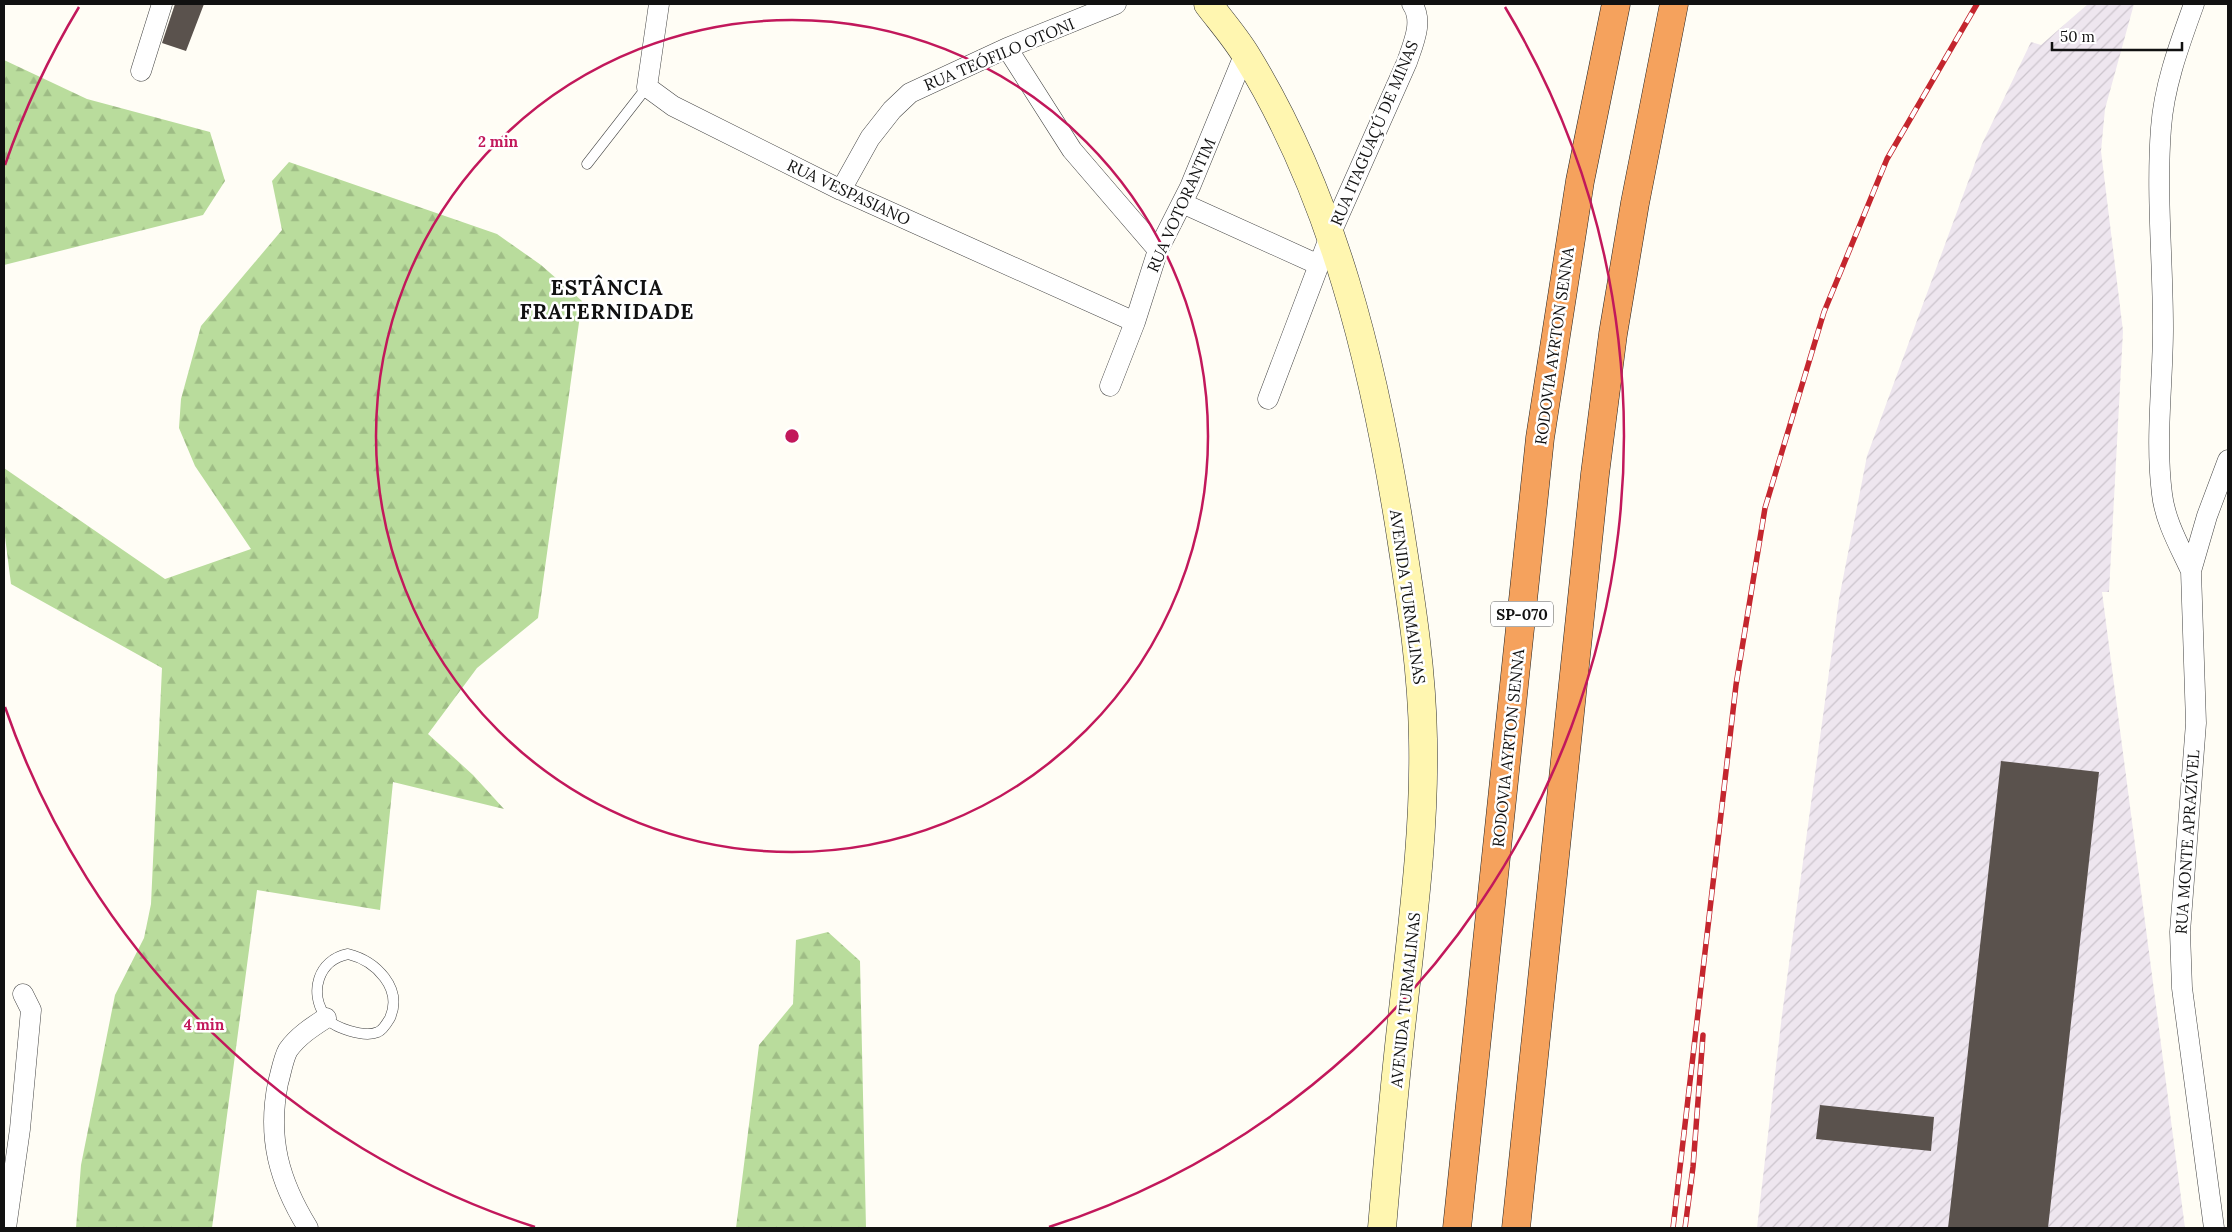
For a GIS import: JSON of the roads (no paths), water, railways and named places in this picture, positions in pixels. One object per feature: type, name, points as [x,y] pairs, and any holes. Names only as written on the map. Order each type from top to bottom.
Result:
[{"type":"highway","name":"RODOVIA AYRTON SENNA","points":[[1457,1228],[1540,438],[1580,182],[1616,4]]},
{"type":"highway","points":[[1516,1228],[1595,474],[1613,334],[1635,203],[1674,4]]},
{"type":"street","points":[[141,71],[162,4]]},
{"type":"street","points":[[646,87],[659,4]]},
{"type":"street","name":"RUA TEÓFILO OTONI","points":[[841,190],[870,138],[892,110],[910,93],[1007,48],[1116,4]]},
{"type":"street","name":"AVENIDA TURMALINAS","points":[[1208,4],[1245,53],[1297,151],[1331,233],[1367,363],[1386,443],[1407,578],[1420,675],[1423,740],[1420,841],[1382,1228]]},
{"type":"street","name":"RUA ITAGUAÇÚ DE MINAS","points":[[1268,399],[1331,233],[1407,62],[1416,35],[1418,17],[1412,4]]},
{"type":"street","points":[[2191,571],[2174,533],[2162,494],[2160,428],[2163,330],[2160,169],[2161,126],[2169,80],[2194,4]]},
{"type":"street","points":[[1007,48],[1072,150],[1158,250]]},
{"type":"street","name":"RUA VOTORANTIM","points":[[1110,386],[1158,250],[1182,203],[1245,53]]},
{"type":"street","name":"RUA VESPASIANO","points":[[646,87],[673,106],[841,190],[1134,322]]},
{"type":"street","points":[[1182,203],[1319,265]]},
{"type":"street","name":"RUA MONTE APRAZÍVEL","points":[[2214,1228],[2185,1016],[2180,932],[2196,723],[2191,571],[2207,516],[2228,460]]},
{"type":"street","points":[[6,1228],[20,1129],[31,1010],[23,994]]},
{"type":"street","points":[[308,1228],[296,1210],[276,1154],[273,1107],[287,1052],[296,1040],[326,1018]]},
{"type":"lane","points":[[587,164],[646,87]]},
{"type":"lane","points":[[348,954],[361,957],[382,973],[389,984],[394,1002],[387,1024],[378,1032],[366,1034],[353,1032],[326,1018],[319,1002],[317,986],[321,972],[328,963],[338,956],[348,954]]},
{"type":"railway","points":[[1673,1228],[1736,685],[1765,508],[1824,312],[1887,159],[1977,4]]},
{"type":"railway","points":[[1685,1228],[1693,1167],[1703,1035]]},
{"type":"district","name":"ESTÂNCIA FRATERNIDADE","points":[[607,299]]}]
